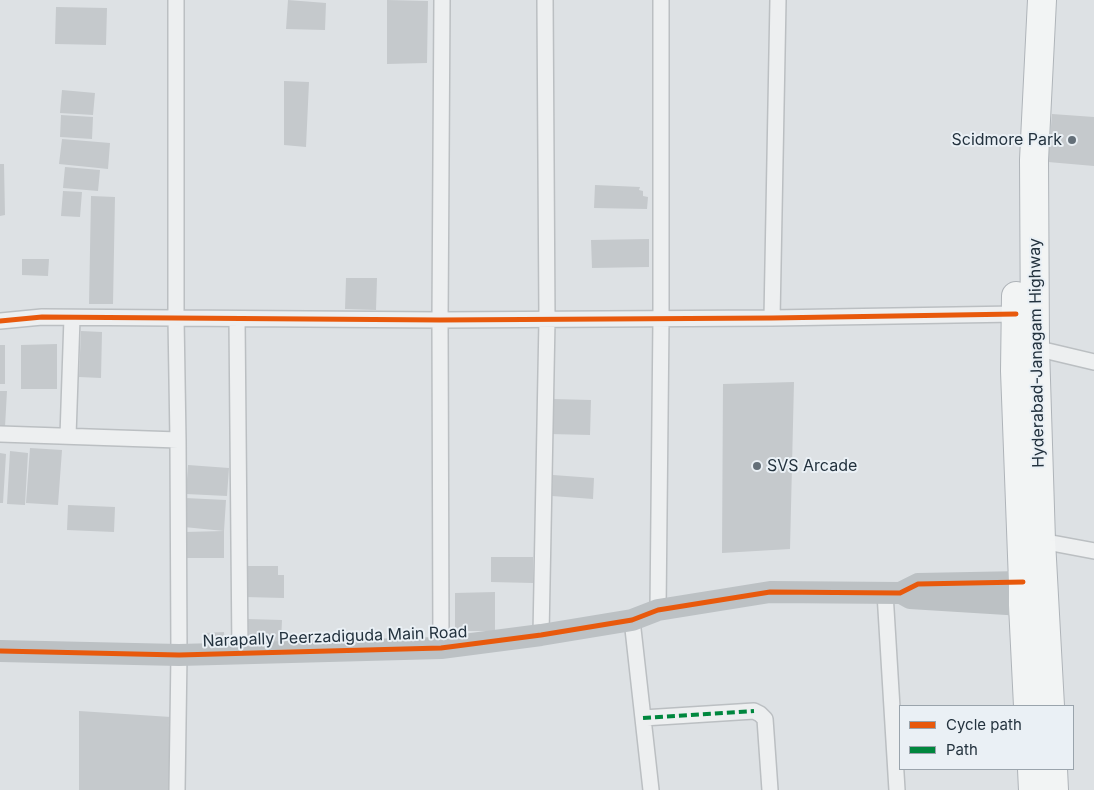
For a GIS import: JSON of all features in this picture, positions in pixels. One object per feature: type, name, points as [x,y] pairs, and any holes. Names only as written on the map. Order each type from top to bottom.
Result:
[{"type":"highway","name":"Hyderabad-Janagam Highway","points":[[1024,0],[1015,371],[1028,705]]},
{"type":"highway","name":"Hyderabad-Janagam Highway","points":[[1042,0],[1034,160],[1035,348],[1041,541],[1050,705]]},
{"type":"highway","points":[[1032,770],[1033,790]]},
{"type":"highway","points":[[1053,770],[1054,790]]},
{"type":"street","points":[[176,0],[179,655],[177,790]]},
{"type":"street","points":[[441,648],[440,320],[442,0]]},
{"type":"street","points":[[541,635],[547,320],[545,0]]},
{"type":"street","points":[[658,610],[662,319],[661,0]]},
{"type":"street","points":[[772,318],[778,0]]},
{"type":"street","points":[[0,321],[42,318],[547,320],[1016,314]]},
{"type":"street","points":[[68,436],[72,318]]},
{"type":"street","points":[[237,319],[240,653]]},
{"type":"street","points":[[1035,348],[1094,362]]},
{"type":"street","points":[[0,434],[178,440]]},
{"type":"street","points":[[1041,541],[1094,551]]},
{"type":"street","name":"Narapally Peerzadiguda Main Road","points":[[0,651],[179,655],[441,648],[541,635],[632,620],[658,610],[770,592],[893,593],[910,598],[1023,594]]},
{"type":"street","points":[[893,593],[896,790]]},
{"type":"street","points":[[632,620],[651,790]]},
{"type":"street","points":[[643,718],[754,711],[760,714],[764,719],[770,790]]},
{"type":"building","points":[[288,0],[326,3],[325,30],[286,29]]},
{"type":"building","points":[[387,0],[428,1],[427,63],[387,64]]},
{"type":"building","points":[[56,7],[107,8],[106,45],[55,44]]},
{"type":"building","points":[[284,81],[309,82],[306,147],[284,145]]},
{"type":"building","points":[[62,90],[95,93],[93,115],[60,113]]},
{"type":"building","name":"Scidmore Park","points":[[1052,114],[1094,117],[1094,166],[1048,162]]},
{"type":"building","points":[[61,115],[93,117],[92,139],[60,137]]},
{"type":"building","points":[[62,139],[110,143],[108,169],[59,164]]},
{"type":"building","points":[[0,164],[4,164],[5,215],[0,216]]},
{"type":"building","points":[[65,167],[100,170],[98,191],[63,188]]},
{"type":"building","points":[[595,185],[640,187],[639,190],[643,191],[643,196],[648,197],[647,209],[594,208]]},
{"type":"building","points":[[63,191],[82,192],[80,217],[61,216]]},
{"type":"building","points":[[91,196],[115,197],[113,304],[89,304]]},
{"type":"building","points":[[649,239],[649,267],[592,268],[591,240]]},
{"type":"building","points":[[22,259],[49,259],[48,276],[22,275]]},
{"type":"building","points":[[346,278],[377,278],[376,310],[345,309]]},
{"type":"building","points":[[81,331],[102,332],[101,378],[79,377]]},
{"type":"building","points":[[57,344],[57,389],[21,389],[21,345]]},
{"type":"building","points":[[0,345],[5,345],[5,384],[0,384]]},
{"type":"building","name":"SVS Arcade","points":[[794,382],[790,549],[722,553],[723,384]]},
{"type":"building","points":[[0,391],[7,391],[5,427],[0,427]]},
{"type":"building","points":[[552,399],[591,400],[590,435],[550,434]]},
{"type":"building","points":[[30,448],[62,450],[58,505],[26,503]]},
{"type":"building","points":[[10,451],[28,453],[25,505],[7,504]]},
{"type":"building","points":[[0,453],[6,454],[3,503],[0,503]]},
{"type":"building","points":[[188,465],[229,468],[227,496],[186,494]]},
{"type":"building","points":[[553,475],[594,478],[593,499],[552,496]]},
{"type":"building","points":[[185,498],[226,500],[224,531],[184,527]]},
{"type":"building","points":[[68,505],[115,507],[114,532],[67,530]]},
{"type":"building","points":[[224,531],[224,558],[185,558],[185,532]]},
{"type":"building","points":[[491,557],[533,557],[533,583],[491,582]]},
{"type":"building","points":[[246,566],[278,566],[278,575],[284,575],[284,598],[245,597]]},
{"type":"building","points":[[495,592],[495,631],[455,631],[455,593]]},
{"type":"building","points":[[247,619],[282,620],[281,642],[247,642]]},
{"type":"building","points":[[224,632],[225,649],[205,650],[204,633]]},
{"type":"building","points":[[79,711],[171,717],[170,790],[79,790]]},
{"type":"marked path","points":[[643,718],[754,711]]},
{"type":"cycle path","points":[[0,321],[42,317],[440,320],[1016,314]]},
{"type":"cycle path","points":[[0,651],[179,655],[441,648],[541,635],[632,620],[658,610],[770,592],[900,593],[918,584],[1023,582]]},
{"type":"place","name":"Scidmore Park","points":[[1072,140]]},
{"type":"place","name":"SVS Arcade","points":[[757,466]]}]
